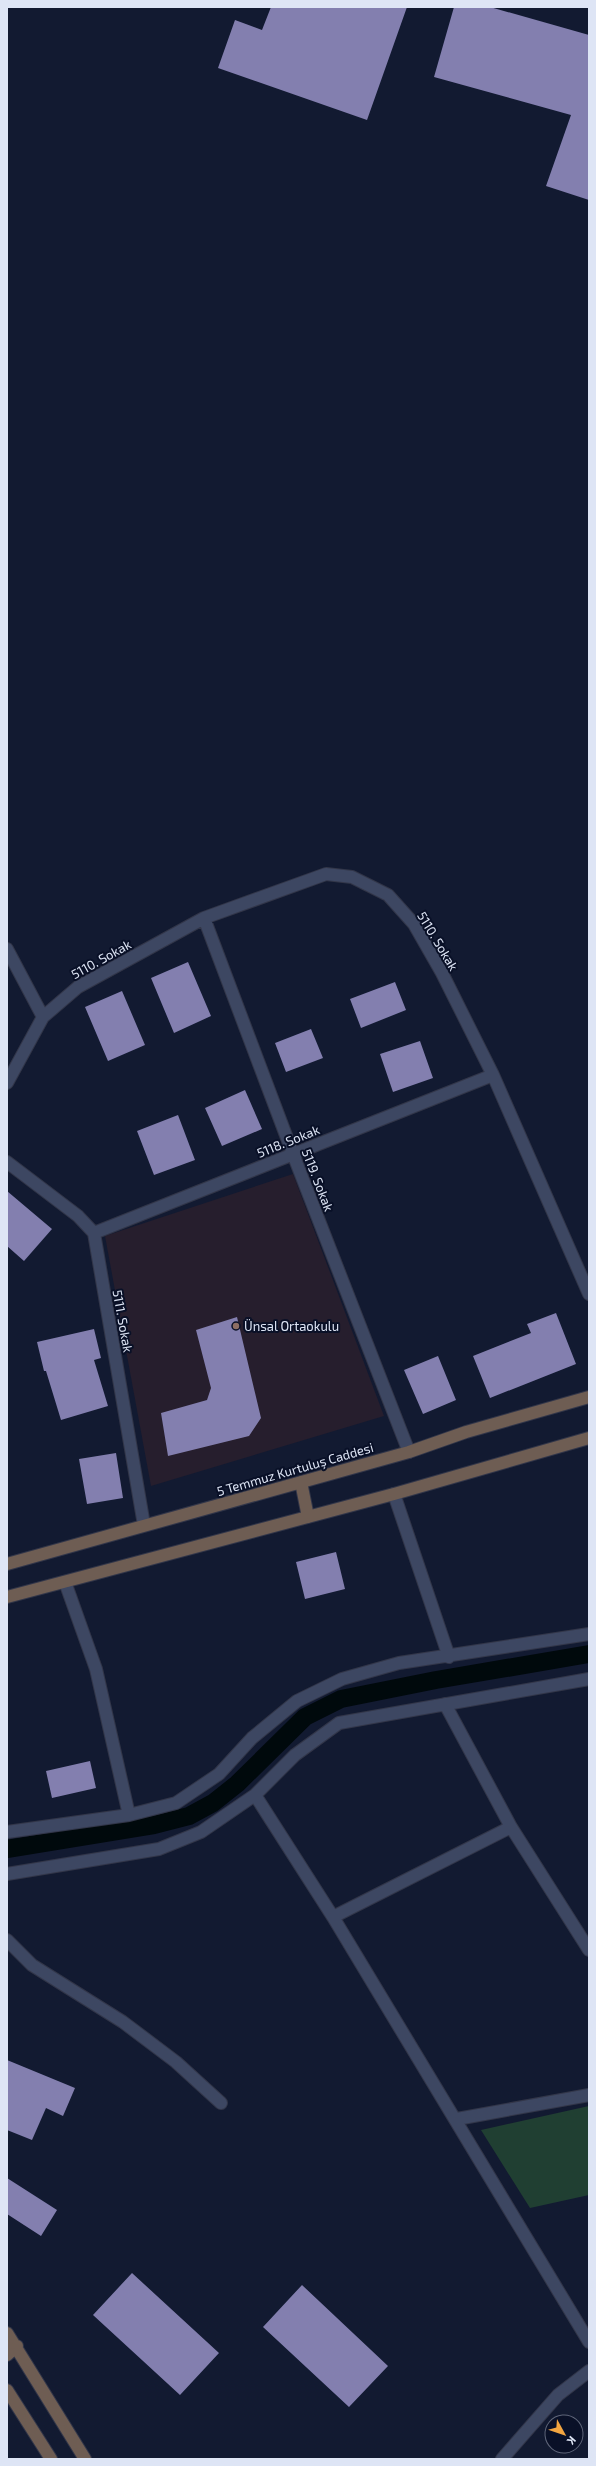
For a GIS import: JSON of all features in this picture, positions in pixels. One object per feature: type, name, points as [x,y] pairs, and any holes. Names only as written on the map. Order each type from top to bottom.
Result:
[{"type":"main road","name":"5 Temmuz Kurtuluş Caddesi","points":[[7,1564],[409,1452],[466,1432],[589,1397]]},
{"type":"main road","points":[[7,1597],[394,1494],[589,1438]]},
{"type":"main road","points":[[302,1482],[308,1517]]},
{"type":"main road","points":[[7,2333],[12,2347],[85,2459]]},
{"type":"main road","points":[[7,2355],[12,2347]]},
{"type":"main road","points":[[7,2390],[51,2459]]},
{"type":"street","name":"5110. Sokak","points":[[7,1083],[43,1017],[78,987],[204,918],[326,874],[352,877],[388,895],[414,924],[442,973],[493,1075],[589,1294]]},
{"type":"street","name":"5119. Sokak","points":[[204,918],[293,1154],[409,1452]]},
{"type":"street","points":[[7,949],[43,1017]]},
{"type":"street","name":"5118. Sokak","points":[[94,1233],[493,1075]]},
{"type":"street","points":[[7,1162],[78,1216],[94,1233]]},
{"type":"street","name":"5111. Sokak","points":[[94,1233],[144,1525]]},
{"type":"street","points":[[394,1494],[450,1657]]},
{"type":"street","points":[[65,1582],[96,1669],[129,1815]]},
{"type":"street","points":[[7,1832],[129,1815],[176,1803],[219,1774],[252,1738],[297,1701],[342,1679],[399,1664],[589,1634]]},
{"type":"street","points":[[7,1874],[159,1849],[201,1832],[255,1795],[295,1756],[339,1723],[589,1679]]},
{"type":"street","points":[[445,1704],[512,1827],[589,1950]]},
{"type":"street","points":[[255,1795],[333,1917],[457,2119],[589,2342]]},
{"type":"street","points":[[333,1917],[512,1827]]},
{"type":"street","points":[[7,1940],[32,1965],[123,2022],[176,2062],[221,2103]]},
{"type":"street","points":[[457,2119],[589,2095]]},
{"type":"street","points":[[502,2459],[558,2395],[589,2371]]},
{"type":"shaded area","name":"Ünsal Ortaokulu","points":[[293,1174],[384,1416],[151,1486],[105,1236]]},
{"type":"green space","points":[[589,2106],[589,2195],[530,2208],[481,2130]]},
{"type":"building","points":[[271,7],[407,7],[367,120],[218,68],[235,20],[262,30]]},
{"type":"building","points":[[454,7],[490,7],[589,35],[589,200],[546,186],[571,115],[434,77]]},
{"type":"building","points":[[188,962],[211,1016],[174,1033],[151,978]]},
{"type":"building","points":[[395,982],[406,1010],[361,1028],[350,999]]},
{"type":"building","points":[[122,991],[145,1045],[108,1061],[85,1007]]},
{"type":"building","points":[[311,1029],[323,1058],[286,1072],[275,1043]]},
{"type":"building","points":[[420,1041],[433,1078],[393,1092],[380,1054]]},
{"type":"building","points":[[245,1090],[262,1129],[222,1146],[205,1108]]},
{"type":"building","points":[[178,1115],[195,1160],[154,1175],[137,1131]]},
{"type":"building","points":[[7,1191],[52,1229],[24,1261],[7,1246]]},
{"type":"building","points":[[556,1313],[576,1364],[490,1398],[473,1356],[531,1333],[527,1324]]},
{"type":"building","points":[[237,1317],[261,1418],[249,1436],[168,1456],[161,1413],[207,1400],[211,1388],[196,1330]]},
{"type":"building","points":[[94,1329],[101,1358],[94,1360],[108,1406],[61,1420],[46,1371],[44,1371],[37,1342]]},
{"type":"building","points":[[438,1356],[456,1400],[423,1414],[404,1370]]},
{"type":"building","points":[[116,1453],[123,1498],[87,1504],[79,1459]]},
{"type":"building","points":[[336,1552],[345,1589],[305,1599],[296,1562]]},
{"type":"building","points":[[90,1761],[96,1788],[52,1798],[46,1771]]},
{"type":"building","points":[[7,2060],[75,2088],[63,2116],[46,2108],[32,2140],[7,2130]]},
{"type":"building","points":[[7,2178],[57,2210],[41,2236],[7,2214]]},
{"type":"building","points":[[132,2273],[219,2353],[180,2395],[93,2315]]},
{"type":"building","points":[[302,2285],[388,2366],[349,2407],[263,2327]]},
{"type":"waterway","points":[[7,1849],[154,1825],[189,1816],[213,1803],[237,1784],[305,1717],[341,1699],[436,1680],[589,1654]]},
{"type":"place","name":"Ünsal Ortaokulu","points":[[236,1326]]}]
